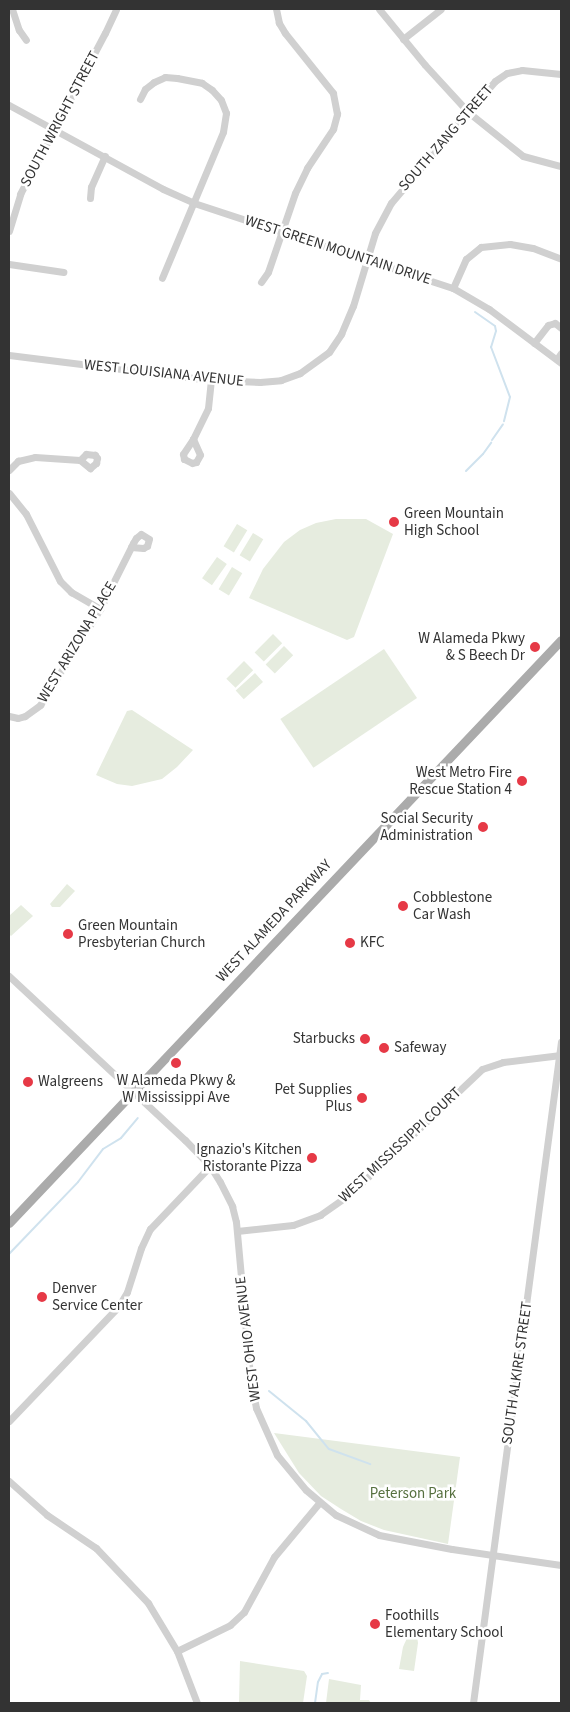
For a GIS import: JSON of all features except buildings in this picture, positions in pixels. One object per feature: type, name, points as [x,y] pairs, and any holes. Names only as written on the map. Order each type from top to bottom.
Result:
[{"type":"main road","name":"WEST ALAMEDA PARKWAY","points":[[9,1223],[561,640]]},
{"type":"street","points":[[12,9],[18,30],[26,40]]},
{"type":"street","name":"SOUTH WRIGHT STREET","points":[[9,231],[20,194],[116,9]]},
{"type":"street","points":[[262,282],[268,272],[281,231],[307,168],[333,129],[338,109],[333,93],[281,28],[276,9]]},
{"type":"street","points":[[379,9],[444,87],[468,112],[523,156],[561,166]]},
{"type":"street","points":[[403,39],[441,9]]},
{"type":"street","name":"SOUTH ZANG STREET","points":[[368,258],[379,225],[391,203],[495,81],[508,73],[522,70],[561,74]]},
{"type":"street","points":[[140,99],[145,89],[154,82],[171,77],[202,83],[222,100],[226,113],[225,126],[162,278]]},
{"type":"street","name":"WEST GREEN MOUNTAIN DRIVE","points":[[9,104],[194,203],[368,258],[453,288],[482,305],[534,343],[560,358]]},
{"type":"street","points":[[90,198],[91,187],[105,156]]},
{"type":"street","points":[[481,237],[483,246]]},
{"type":"street","points":[[453,288],[466,259],[483,246],[516,245],[561,259]]},
{"type":"street","name":"WEST LOUISIANA AVENUE","points":[[9,355],[211,380],[260,382],[281,380],[300,373],[330,352],[341,334],[353,306],[368,258]]},
{"type":"street","points":[[9,264],[63,272]]},
{"type":"street","points":[[534,343],[548,324],[555,324],[561,328]]},
{"type":"street","points":[[193,439],[208,408],[211,380]]},
{"type":"street","points":[[9,470],[18,461],[36,457],[80,460]]},
{"type":"street","points":[[9,493],[26,514],[60,581],[71,592],[100,610]]},
{"type":"street","name":"WEST ARIZONA PLACE","points":[[9,716],[18,718],[25,716],[40,705],[100,610],[131,547]]},
{"type":"street","name":"WEST OHIO AVENUE","points":[[9,976],[185,1140],[210,1166],[232,1206],[237,1231],[250,1377],[256,1408],[268,1438],[282,1462],[319,1503],[345,1520],[379,1535],[561,1565]]},
{"type":"street","name":"SOUTH ALKIRE STREET","points":[[473,1703],[561,1042]]},
{"type":"street","name":"WEST MISSISSIPPI COURT","points":[[237,1231],[293,1225],[320,1215],[351,1193],[482,1069],[503,1062],[560,1055]]},
{"type":"street","points":[[9,1422],[118,1307],[127,1292],[141,1248],[150,1229],[210,1166]]},
{"type":"street","points":[[9,1481],[47,1515],[96,1548],[148,1603],[177,1651],[197,1703]]},
{"type":"street","points":[[177,1651],[230,1625],[244,1612],[274,1557],[319,1503]]},
{"type":"green space","points":[[336,519],[366,519],[393,534],[354,637],[347,640],[249,598],[263,569],[284,542],[300,530],[316,523]]},
{"type":"green space","points":[[237,524],[247,530],[234,552],[224,546]]},
{"type":"green space","points":[[253,533],[263,539],[250,561],[240,555]]},
{"type":"green space","points":[[217,557],[227,564],[212,585],[202,578]]},
{"type":"green space","points":[[232,567],[242,573],[229,595],[219,589]]},
{"type":"green space","points":[[273,634],[282,643],[264,662],[255,652]]},
{"type":"green space","points":[[284,646],[293,655],[275,674],[266,664]]},
{"type":"green space","points":[[384,649],[417,698],[313,768],[280,719]]},
{"type":"green space","points":[[244,661],[253,670],[236,688],[226,679]]},
{"type":"green space","points":[[255,673],[263,682],[244,699],[236,690]]},
{"type":"green space","points":[[132,710],[193,750],[162,779],[132,786],[117,784],[96,775],[127,711]]},
{"type":"green space","points":[[67,884],[75,891],[60,907],[52,907],[50,904]]},
{"type":"green space","points":[[21,905],[33,916],[11,936],[9,934],[9,916]]},
{"type":"green space","name":"Peterson Park","points":[[274,1433],[460,1457],[448,1544],[384,1530],[361,1521],[341,1509],[321,1496],[299,1473]]},
{"type":"green space","points":[[411,1629],[416,1630],[418,1643],[414,1671],[399,1669],[403,1647]]},
{"type":"green space","points":[[240,1661],[304,1671],[307,1676],[303,1703],[239,1703]]},
{"type":"green space","points":[[329,1679],[361,1685],[360,1700],[369,1700],[371,1703],[326,1703]]},
{"type":"waterway","points":[[475,312],[495,326],[496,331],[491,347],[510,397],[504,421]]},
{"type":"waterway","points":[[492,440],[503,424]]},
{"type":"waterway","points":[[466,471],[491,443]]},
{"type":"waterway","points":[[9,1254],[78,1182],[103,1149],[121,1138],[138,1118]]},
{"type":"waterway","points":[[269,1391],[306,1421],[329,1449],[370,1464]]},
{"type":"waterway","points":[[315,1703],[318,1682],[322,1674],[328,1673]]},
{"type":"place","name":"Green Mountain High School","points":[[394,522]]},
{"type":"place","name":"W Alameda Pkwy & S Beech Dr","points":[[535,647]]},
{"type":"place","name":"West Metro Fire Rescue Station 4","points":[[522,781]]},
{"type":"place","name":"Social Security Administration","points":[[483,827]]},
{"type":"place","name":"Cobblestone Car Wash","points":[[403,906]]},
{"type":"place","name":"Green Mountain Presbyterian Church","points":[[68,934]]},
{"type":"place","name":"KFC","points":[[350,943]]},
{"type":"place","name":"Starbucks","points":[[365,1039]]},
{"type":"place","name":"Safeway","points":[[384,1048]]},
{"type":"place","name":"W Alameda Pkwy & W Mississippi Ave","points":[[176,1063]]},
{"type":"place","name":"Walgreens","points":[[28,1082]]},
{"type":"place","name":"Pet Supplies Plus","points":[[362,1098]]},
{"type":"place","name":"Ignazio's Kitchen Ristorante Pizza","points":[[312,1158]]},
{"type":"place","name":"Denver Service Center","points":[[42,1297]]},
{"type":"place","name":"Foothills Elementary School","points":[[375,1624]]}]
